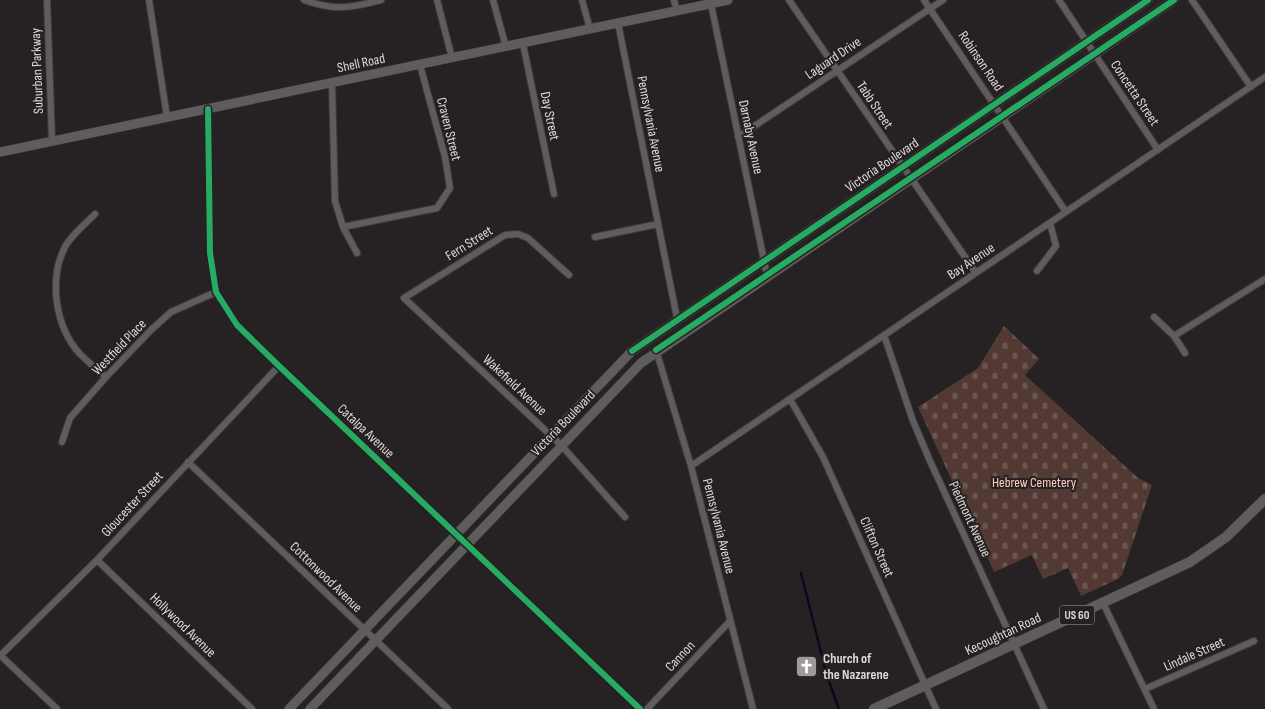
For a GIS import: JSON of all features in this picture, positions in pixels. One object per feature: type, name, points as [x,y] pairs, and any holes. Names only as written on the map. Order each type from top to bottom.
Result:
[{"type":"main road","name":"Shell Road","points":[[0,152],[728,0]]},
{"type":"main road","name":"Victoria Boulevard","points":[[289,709],[626,356],[677,318],[1148,0]]},
{"type":"main road","name":"Victoria Boulevard","points":[[310,709],[629,373],[656,350],[1174,0]]},
{"type":"main road","name":"Kecoughtan Road","points":[[874,709],[1103,603],[1203,554],[1226,537],[1265,499]]},
{"type":"street","name":"Suburban Parkway","points":[[47,0],[52,141]]},
{"type":"street","points":[[148,0],[167,117]]},
{"type":"street","points":[[304,0],[325,8],[351,8],[381,0]]},
{"type":"street","points":[[437,0],[452,58]]},
{"type":"street","points":[[493,0],[506,47]]},
{"type":"street","points":[[582,0],[590,29]]},
{"type":"street","points":[[674,0],[677,11]]},
{"type":"street","name":"Tabb Street","points":[[789,0],[976,273]]},
{"type":"street","name":"Robinson Road","points":[[924,0],[1066,212]]},
{"type":"street","name":"Laguard Drive","points":[[738,137],[943,0]]},
{"type":"street","name":"Concetta Street","points":[[1059,0],[1158,150]]},
{"type":"street","points":[[1192,0],[1251,87]]},
{"type":"street","name":"Darnaby Avenue","points":[[711,4],[767,275]]},
{"type":"street","name":"Pennsylvania Avenue","points":[[618,24],[677,318]]},
{"type":"street","name":"Day Street","points":[[523,44],[554,194]]},
{"type":"street","name":"Craven Street","points":[[343,227],[437,208],[450,188],[445,157],[420,65]]},
{"type":"street","name":"Bay Avenue","points":[[691,466],[1265,77]]},
{"type":"street","points":[[332,83],[335,201],[343,227],[357,253]]},
{"type":"street","name":"Catalpa Avenue","points":[[208,108],[210,253],[216,292],[237,324],[640,709]]},
{"type":"street","points":[[95,214],[66,245],[59,262],[58,310],[64,329],[79,353],[106,377]]},
{"type":"street","points":[[1037,271],[1056,246],[1050,223]]},
{"type":"street","points":[[595,236],[658,224]]},
{"type":"street","name":"Fern Street","points":[[404,298],[505,235],[518,234],[528,238],[569,275]]},
{"type":"street","points":[[1174,336],[1265,279]]},
{"type":"street","name":"Westfield Place","points":[[62,442],[70,418],[106,377],[171,312],[216,292]]},
{"type":"street","name":"Wakefield Avenue","points":[[404,298],[561,445],[625,516]]},
{"type":"street","points":[[1154,317],[1174,336],[1185,353]]},
{"type":"street","name":"Piedmont Avenue","points":[[884,335],[913,421],[930,461],[1044,709]]},
{"type":"street","name":"Pennsylvania Avenue","points":[[656,350],[691,466],[753,709]]},
{"type":"street","name":"Gloucester Street","points":[[0,656],[97,560],[279,366]]},
{"type":"street","name":"Clifton Street","points":[[790,399],[823,456],[936,709]]},
{"type":"street","name":"Cottonwood Avenue","points":[[188,462],[448,709]]},
{"type":"street","name":"Hollywood Avenue","points":[[97,560],[252,709]]},
{"type":"street","points":[[1103,603],[1154,709]]},
{"type":"street","name":"Cannon","points":[[647,709],[730,621]]},
{"type":"street","name":"Lindale Street","points":[[1145,689],[1254,641]]},
{"type":"street","points":[[0,656],[57,709]]},
{"type":"green space","name":"Hebrew Cemetery","points":[[1004,326],[1039,359],[1025,375],[1138,478],[1152,485],[1122,575],[1118,579],[1081,596],[1068,568],[1043,579],[1032,555],[994,572],[918,407],[978,368]]},
{"type":"waterway","points":[[801,573],[827,676],[839,709]]},
{"type":"cycle path","points":[[632,351],[1148,0]]},
{"type":"cycle path","points":[[656,350],[1174,0]]},
{"type":"cycle path","points":[[208,109],[210,253],[216,292],[237,325],[640,709]]},
{"type":"place","name":"Church of the Nazarene","points":[[807,666]]}]
